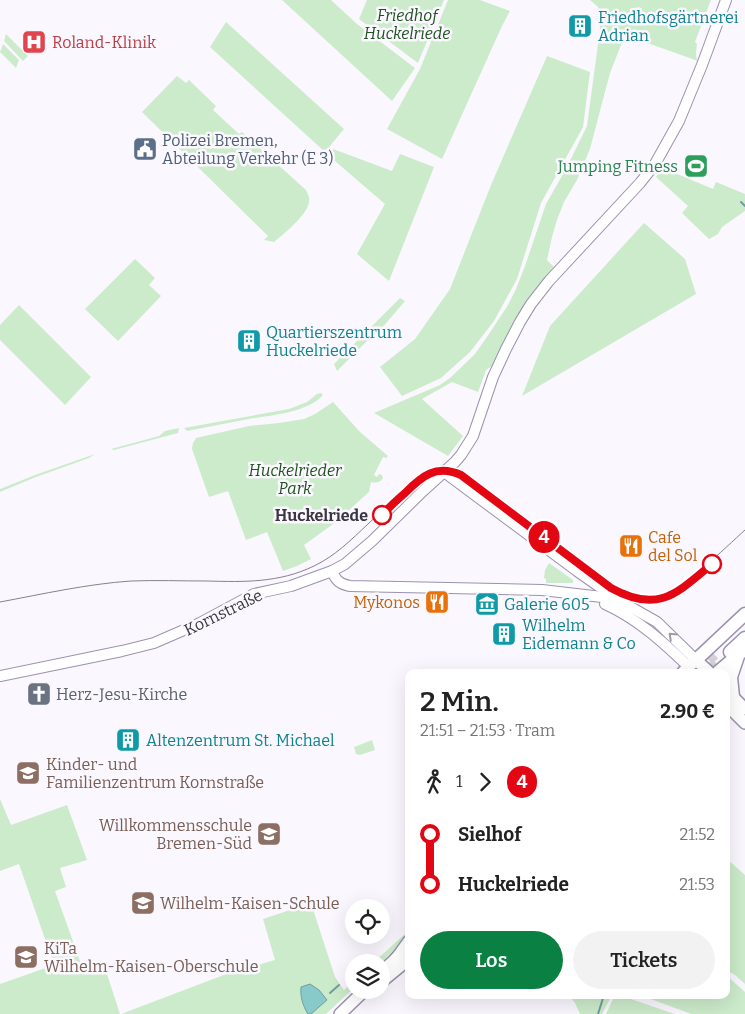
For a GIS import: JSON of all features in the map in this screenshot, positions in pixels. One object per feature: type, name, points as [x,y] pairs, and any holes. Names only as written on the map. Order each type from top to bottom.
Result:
[{"type":"highway","points":[[692,669],[745,614]]},
{"type":"highway","points":[[718,662],[745,626]]},
{"type":"highway","points":[[718,662],[745,638]]},
{"type":"highway","points":[[718,662],[742,652]]},
{"type":"highway","points":[[732,704],[731,677],[742,652]]},
{"type":"main road","points":[[732,704],[745,723]]},
{"type":"main road","points":[[390,966],[402,959]]},
{"type":"main road","points":[[390,972],[402,959]]},
{"type":"main road","points":[[340,1014],[356,1000]]},
{"type":"street","points":[[627,605],[602,597],[553,590],[350,586],[338,583],[332,571],[345,564],[372,540],[455,462],[469,443],[493,377],[516,329],[535,299],[549,280],[640,183],[664,149],[688,100],[726,0]]},
{"type":"street","points":[[444,472],[576,572],[661,625],[692,669]]},
{"type":"street","name":"Kornstraße","points":[[0,676],[154,643],[200,623],[254,594],[291,586],[332,571]]},
{"type":"street","points":[[576,572],[584,582],[589,596],[617,609],[641,624],[692,669]]},
{"type":"green space","points":[[282,0],[331,0],[357,24],[415,68],[392,101]]},
{"type":"green space","name":"Friedhof Huckelriede","points":[[367,0],[444,0],[418,63],[359,19]]},
{"type":"green space","points":[[448,0],[480,0],[510,11],[442,159],[387,129],[420,69]]},
{"type":"green space","points":[[590,0],[711,0],[695,42],[697,44],[696,55],[698,61],[625,35],[610,73],[590,149],[557,220],[547,260],[554,267],[520,315],[492,366],[486,370],[478,392],[452,382],[422,399],[463,436],[448,456],[374,413],[440,385],[450,378],[475,354],[508,305],[525,266],[546,204],[587,126],[600,29],[598,7]]},
{"type":"green space","points":[[226,22],[344,129],[325,152],[210,47]]},
{"type":"green space","points":[[6,34],[28,56],[23,61],[4,41]]},
{"type":"green space","points":[[3,44],[19,60],[16,68],[0,52]]},
{"type":"green space","points":[[547,56],[590,72],[583,127],[541,203],[517,279],[494,321],[470,352],[441,378],[402,396],[380,367],[415,339],[450,289],[491,185]]},
{"type":"green space","points":[[177,76],[186,83],[189,80],[216,106],[213,110],[239,134],[242,132],[306,190],[309,200],[305,212],[274,242],[264,240],[268,236],[142,112]]},
{"type":"green space","points":[[333,149],[392,171],[400,154],[434,167],[389,281],[357,254],[385,204],[328,155]]},
{"type":"green space","points":[[663,168],[713,189],[716,182],[745,194],[745,211],[722,227],[718,234],[709,239],[682,213],[688,206],[656,177]]},
{"type":"green space","points":[[644,223],[685,259],[696,294],[522,396],[550,326]]},
{"type":"green space","points":[[135,259],[155,278],[149,285],[161,296],[118,341],[85,309]]},
{"type":"green space","points":[[400,298],[405,301],[381,329],[337,371],[334,364]]},
{"type":"green space","points":[[19,305],[91,377],[65,405],[0,340],[0,325]]},
{"type":"green space","points":[[321,393],[323,395],[308,406],[288,412],[187,431],[184,428],[289,409],[307,402]]},
{"type":"green space","name":"Huckelrieder Park","points":[[333,402],[360,432],[388,456],[386,458],[383,457],[374,475],[377,477],[379,474],[382,475],[383,478],[378,482],[371,482],[369,492],[336,522],[304,545],[311,559],[283,571],[267,532],[246,540],[228,491],[209,497],[192,449],[193,443],[196,438],[249,426],[304,419]]},
{"type":"green space","points":[[179,428],[178,433],[114,450],[111,449],[159,436],[165,431]]},
{"type":"green space","points":[[95,454],[0,492],[0,489],[35,475]]},
{"type":"green space","points":[[549,563],[573,580],[573,583],[546,583],[544,578],[545,570]]},
{"type":"green space","points":[[372,740],[375,750],[360,755],[356,754],[354,747]]},
{"type":"green space","points":[[0,799],[11,825],[67,805],[87,860],[60,868],[66,887],[55,891],[85,975],[105,968],[120,1014],[0,1014],[0,984],[54,965],[19,864],[0,871]]},
{"type":"green space","points":[[730,862],[745,875],[745,984],[730,972]]},
{"type":"green space","points":[[311,903],[335,977],[345,989],[345,996],[326,1014],[121,1014],[229,973],[275,960],[263,919]]},
{"type":"green space","points":[[405,934],[405,941],[390,955],[383,954]]},
{"type":"green space","points":[[730,979],[745,992],[745,1014],[691,1014],[651,999],[730,999]]},
{"type":"green space","points":[[572,999],[610,999],[602,1014],[580,1014]]},
{"type":"green space","points":[[613,999],[631,999],[675,1014],[606,1014]]},
{"type":"water","points":[[310,984],[319,990],[327,1000],[311,1014],[308,1014],[302,1001],[301,987]]},
{"type":"waterway","points":[[741,202],[745,206]]},
{"type":"waterway","points":[[330,993],[339,985]]},
{"type":"waterway","points":[[598,1014],[603,999]]},
{"type":"tunnel","points":[[698,669],[714,654]]},
{"type":"tunnel","points":[[711,669],[721,660]]},
{"type":"tram line","points":[[0,602],[115,582],[248,581],[288,576],[314,566],[329,557],[355,536],[417,477],[429,470],[441,467],[453,469],[466,475],[612,585],[642,597],[662,595],[674,589],[701,570],[745,530]]},
{"type":"tram line","name":"4","points":[[382,515],[413,485],[428,474],[446,471],[454,472],[478,487],[611,588],[635,599],[652,600],[664,598],[684,586],[712,564]]},
{"type":"place","name":"Friedhofsgärtnerei Adrian","points":[[580,26]]},
{"type":"place","name":"Roland-Klinik","points":[[34,42]]},
{"type":"place","name":"Polizei Bremen, Abteilung Verkehr (E 3)","points":[[145,149]]},
{"type":"place","name":"Jumping Fitness","points":[[696,166]]},
{"type":"place","name":"Quartierszentrum Huckelriede","points":[[249,341]]},
{"type":"place","name":"Huckelriede","points":[[382,515]]},
{"type":"place","name":"Cafe del Sol","points":[[631,546]]},
{"type":"place","name":"Mykonos","points":[[437,602]]},
{"type":"place","name":"Galerie 605","points":[[487,604]]},
{"type":"place","name":"Wilhelm Eidemann & Co","points":[[504,634]]},
{"type":"place","name":"Herz-Jesu-Kirche","points":[[39,694]]},
{"type":"place","name":"Altenzentrum St. Michael","points":[[128,740]]},
{"type":"place","name":"Kinder- und Familienzentrum Kornstraße","points":[[28,773]]},
{"type":"place","name":"Willkommensschule Bremen-Süd","points":[[269,834]]},
{"type":"place","name":"Wilhelm-Kaisen-Schule","points":[[143,903]]},
{"type":"place","name":"KiTa Wilhelm-Kaisen-Oberschule","points":[[26,957]]}]
